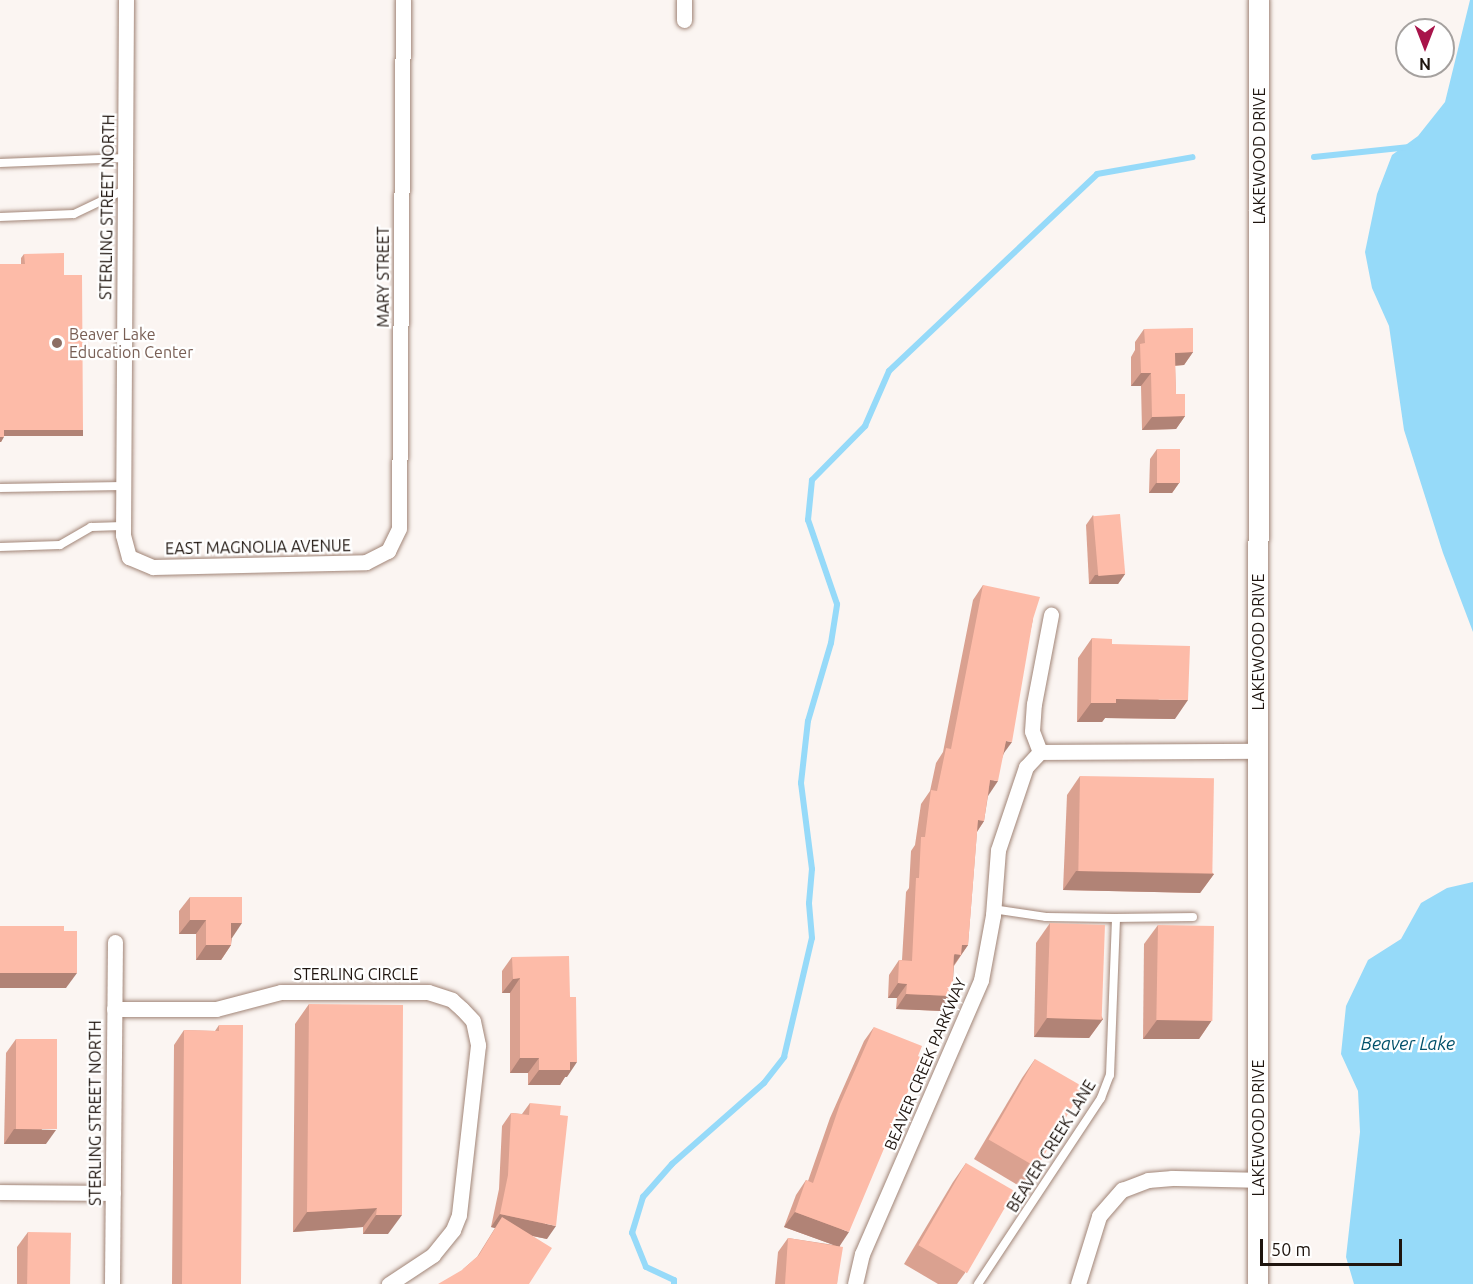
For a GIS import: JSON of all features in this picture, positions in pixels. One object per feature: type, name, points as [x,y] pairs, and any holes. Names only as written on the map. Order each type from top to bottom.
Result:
[{"type":"street","name":"STERLING STREET NORTH","points":[[126,0],[123,526],[129,557]]},
{"type":"street","name":"MARY STREET","points":[[388,551],[399,528],[403,0]]},
{"type":"street","points":[[684,0],[684,20]]},
{"type":"street","name":"LAKEWOOD DRIVE","points":[[1258,1284],[1259,0]]},
{"type":"street","name":"EAST MAGNOLIA AVENUE","points":[[129,557],[153,567],[366,562],[388,551]]},
{"type":"street","points":[[1051,615],[1034,704],[1032,731],[1040,752],[1258,751]]},
{"type":"street","name":"BEAVER CREEK PARKWAY","points":[[855,1284],[862,1254],[981,980],[993,909],[998,850],[1026,767],[1040,752]]},
{"type":"street","name":"STERLING STREET NORTH","points":[[112,1284],[115,942]]},
{"type":"street","name":"STERLING CIRCLE","points":[[114,1009],[231,1007],[281,992],[428,992],[452,1000],[462,1009],[473,1021],[478,1046],[459,1215],[453,1230],[433,1255],[389,1284]]},
{"type":"street","points":[[1078,1284],[1099,1216],[1122,1190],[1148,1180],[1172,1178],[1258,1179]]},
{"type":"street","points":[[0,1192],[113,1193]]},
{"type":"lane","points":[[0,163],[125,158]]},
{"type":"lane","points":[[0,217],[74,214],[124,190]]},
{"type":"lane","points":[[0,488],[123,486]]},
{"type":"lane","points":[[0,547],[60,545],[90,527],[123,526]]},
{"type":"lane","points":[[993,909],[1046,916],[1193,918]]},
{"type":"lane","name":"BEAVER CREEK LANE","points":[[978,1284],[1101,1098],[1110,1075],[1116,918]]},
{"type":"water","points":[[1470,0],[1473,0],[1473,632],[1443,553],[1404,430],[1389,326],[1372,288],[1365,252],[1377,194],[1392,155],[1418,136],[1445,102],[1451,78],[1455,78],[1455,61]]},
{"type":"water","name":"Beaver Lake","points":[[1473,882],[1473,1284],[1354,1284],[1346,1257],[1360,1132],[1358,1091],[1341,1054],[1346,1006],[1368,960],[1401,939],[1421,903],[1447,888]]},
{"type":"building","points":[[64,253],[64,275],[82,275],[83,430],[4,430],[4,437],[0,437],[0,264],[25,264],[24,254]]},
{"type":"building","points":[[1193,328],[1193,352],[1175,353],[1176,394],[1185,394],[1185,416],[1152,417],[1151,373],[1141,373],[1140,344],[1145,343],[1144,329]]},
{"type":"building","points":[[1157,449],[1180,449],[1180,483],[1157,483]]},
{"type":"building","points":[[1120,514],[1125,574],[1098,576],[1093,516]]},
{"type":"building","points":[[983,585],[1040,597],[1033,619],[1012,742],[1006,741],[998,781],[990,780],[984,821],[978,820],[968,945],[962,945],[961,955],[954,954],[952,996],[906,994],[907,984],[898,983],[899,960],[912,961],[916,878],[919,878],[921,837],[925,837],[931,790],[937,791],[946,748],[951,749]]},
{"type":"building","points":[[1092,638],[1112,639],[1112,644],[1190,646],[1188,700],[1116,699],[1116,703],[1091,703]]},
{"type":"building","points":[[1080,776],[1214,778],[1212,873],[1078,871]]},
{"type":"building","points":[[190,897],[242,897],[242,923],[231,923],[231,945],[206,945],[206,920],[190,920]]},
{"type":"building","points":[[1050,923],[1105,925],[1102,1020],[1047,1018]]},
{"type":"building","points":[[1158,925],[1214,926],[1212,1021],[1156,1020]]},
{"type":"building","points":[[0,926],[64,926],[64,931],[77,931],[77,973],[0,973]]},
{"type":"building","points":[[569,956],[570,997],[576,997],[577,1062],[570,1062],[570,1070],[539,1070],[539,1058],[520,1058],[520,978],[513,979],[512,957]]},
{"type":"building","points":[[309,1004],[403,1005],[402,1215],[376,1215],[377,1208],[307,1212]]},
{"type":"building","points":[[219,1025],[243,1025],[241,1284],[182,1284],[184,1030],[219,1031]]},
{"type":"building","points":[[874,1027],[922,1046],[918,1056],[922,1058],[849,1232],[795,1212],[806,1180],[813,1183],[840,1104]]},
{"type":"building","points":[[16,1039],[57,1039],[57,1129],[16,1129]]},
{"type":"building","points":[[1035,1059],[1083,1087],[1037,1168],[988,1140]]},
{"type":"building","points":[[530,1103],[561,1106],[560,1115],[568,1116],[556,1226],[500,1214],[508,1175],[511,1113],[529,1115]]},
{"type":"building","points":[[966,1163],[1014,1191],[967,1273],[918,1245]]},
{"type":"building","points":[[502,1217],[552,1248],[529,1284],[438,1284],[462,1270],[479,1255]]},
{"type":"building","points":[[28,1232],[71,1233],[70,1284],[27,1284]]},
{"type":"building","points":[[788,1238],[843,1247],[837,1284],[785,1284]]},
{"type":"waterway","points":[[1314,157],[1409,147]]},
{"type":"waterway","points":[[674,1284],[674,1280],[646,1267],[632,1233],[643,1197],[672,1164],[764,1083],[784,1057],[812,938],[809,903],[812,869],[801,783],[808,721],[831,643],[837,604],[808,520],[812,480],[865,426],[889,371],[1097,174],[1193,157]]},
{"type":"place","name":"Beaver Lake Education Center","points":[[57,343]]}]
